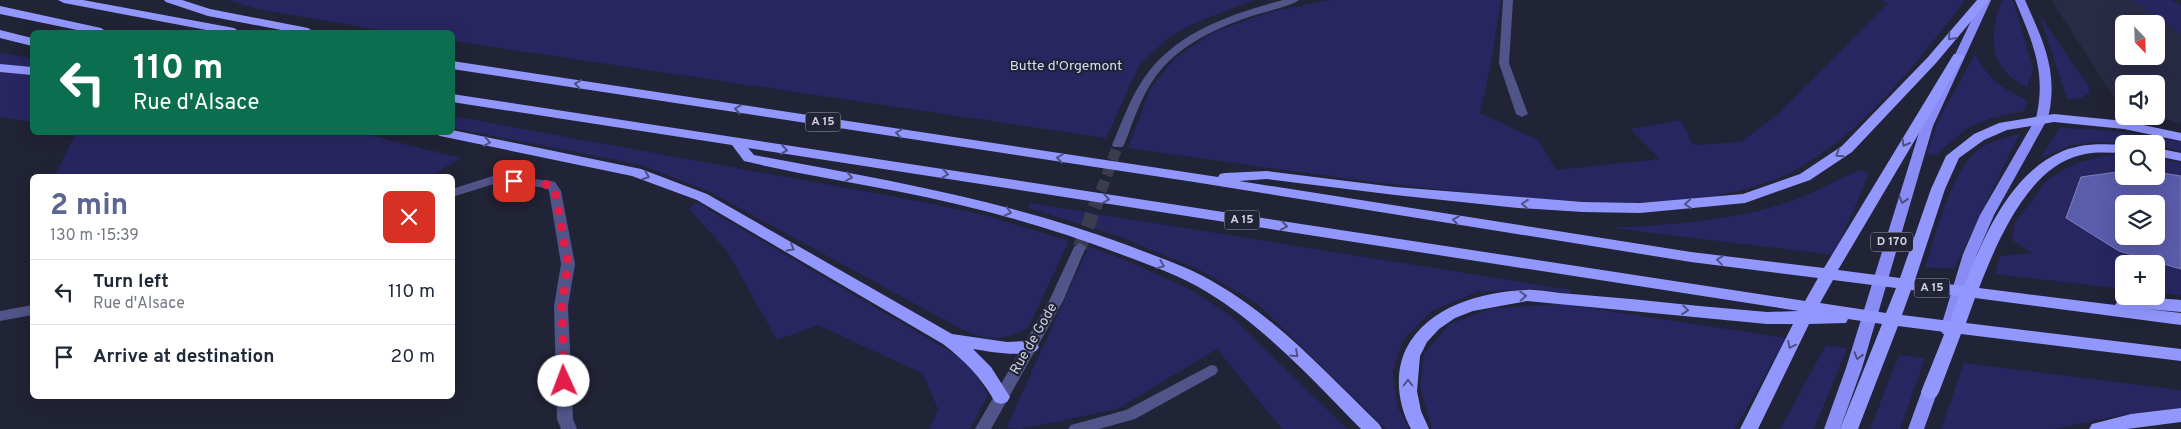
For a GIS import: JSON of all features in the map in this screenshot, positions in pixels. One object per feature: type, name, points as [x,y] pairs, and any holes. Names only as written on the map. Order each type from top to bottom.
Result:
[{"type":"highway","points":[[64,0],[102,9],[223,30]]},
{"type":"highway","points":[[170,0],[208,12],[298,30]]},
{"type":"highway","points":[[1194,178],[1267,174],[1404,192],[1583,207],[1650,207],[1745,198],[1805,176],[1847,149],[1932,60],[1984,0]]},
{"type":"highway","name":"D 170","points":[[1832,429],[1854,368],[1889,256],[1921,143],[1984,0]]},
{"type":"highway","points":[[1930,392],[1970,254],[1986,215],[2042,118],[2048,91],[2044,63],[2020,0]]},
{"type":"highway","points":[[0,10],[92,30]]},
{"type":"highway","points":[[0,34],[30,42]]},
{"type":"highway","points":[[1749,429],[1812,302],[1915,126],[1958,57]]},
{"type":"highway","name":"A 15","points":[[455,65],[1194,178],[1691,257],[2181,319]]},
{"type":"highway","points":[[0,68],[30,71]]},
{"type":"highway","name":"A 15","points":[[455,98],[1747,298],[1904,321],[2181,355]]},
{"type":"highway","points":[[1850,429],[1917,255],[1938,189],[1953,156],[1979,136],[2004,126],[2054,118],[2124,125],[2181,137]]},
{"type":"highway","points":[[455,135],[636,172],[702,197],[949,340],[978,362],[994,383],[1001,398]]},
{"type":"highway","points":[[736,142],[749,158],[906,188],[1011,212],[1099,239],[1170,268],[1211,287],[1251,316],[1292,351],[1373,429]]},
{"type":"highway","points":[[1916,429],[1978,268],[1999,224],[2018,195],[2038,172],[2062,157],[2082,151],[2102,148],[2115,149]]},
{"type":"highway","points":[[2165,154],[2181,157]]},
{"type":"highway","points":[[1420,429],[1414,420],[1407,390],[1408,363],[1420,338],[1439,319],[1464,306],[1496,298],[1527,295],[1767,318],[1904,321]]},
{"type":"highway","points":[[2094,309],[2148,303],[2181,306]]},
{"type":"highway","points":[[949,340],[1007,348],[1030,347]]},
{"type":"highway","points":[[2098,429],[2131,421],[2181,415]]},
{"type":"street","points":[[1118,146],[1143,89],[1154,72],[1172,55],[1190,41],[1233,19],[1262,8],[1294,0]]},
{"type":"street","points":[[1508,0],[1504,63],[1522,114]]},
{"type":"street","points":[[455,192],[496,179],[551,185],[555,191],[568,264],[562,306],[565,419],[569,429]]},
{"type":"street","name":"Rue de Gode","points":[[983,429],[1056,301],[1080,247]]},
{"type":"street","points":[[0,316],[30,310]]},
{"type":"street","points":[[1076,429],[1130,415],[1211,370]]},
{"type":"shaded area","points":[[2051,0],[2133,0],[2154,15],[2115,15],[2115,65],[2165,65],[2165,23],[2181,34],[2181,124],[2165,118],[2165,75],[2115,75],[2115,98]]},
{"type":"shaded area","points":[[2115,172],[2115,185],[2165,185],[2165,173],[2181,176],[2181,269],[2165,264],[2165,255],[2133,255],[2119,251],[2066,218],[2081,177]]},
{"type":"green space","name":"Butte d'Orgemont","points":[[228,0],[1254,0],[1197,22],[1169,37],[1140,64],[1106,138],[455,41],[455,30],[381,30],[261,10]]},
{"type":"green space","points":[[1330,0],[1501,0],[1491,63],[1480,113],[1538,140],[1556,170],[1660,159],[1630,129],[1681,120],[1693,145],[1741,142],[1778,114],[1888,3],[1880,0],[1965,0],[1887,95],[1842,138],[1818,156],[1793,171],[1759,185],[1720,195],[1680,200],[1637,202],[1553,200],[1388,184],[1128,148],[1150,89],[1175,58],[1214,32],[1270,12]]},
{"type":"green space","points":[[2002,0],[2013,0],[2033,69],[2027,88],[2005,71],[1996,55],[1994,36]]},
{"type":"green space","points":[[2133,0],[2172,0],[2181,6],[2181,34],[2165,23],[2165,15],[2154,15]]},
{"type":"green space","points":[[2040,16],[2089,87],[2089,93],[2081,98],[2067,99]]},
{"type":"green space","points":[[0,52],[30,59],[30,122],[0,117]]},
{"type":"green space","points":[[1975,54],[1996,82],[2027,100],[2024,111],[1991,118],[1966,129],[1936,155],[1927,154],[1937,123]]},
{"type":"green space","points":[[455,117],[929,203],[984,215],[1069,241],[1028,328],[1002,338],[982,337],[963,330],[710,192],[642,165],[455,128]]},
{"type":"green space","points":[[2060,128],[2090,129],[2143,135],[2115,135],[2115,143],[2093,142],[2070,146],[2040,158]]},
{"type":"green space","points":[[2020,133],[1954,269],[1925,267],[1946,203],[1961,170],[1970,157],[1980,148],[1994,141]]},
{"type":"green space","points":[[75,135],[369,135],[460,158],[435,174],[56,174]]},
{"type":"green space","points":[[2165,139],[2181,142],[2181,151],[2165,147]]},
{"type":"green space","points":[[2107,155],[2115,155],[2115,185],[2165,185],[2165,160],[2181,163],[2181,295],[2165,294],[2165,255],[2115,255],[2115,288],[1995,274],[2000,256],[2032,253],[2012,240],[2015,223],[2048,179],[2074,164]]},
{"type":"green space","points":[[1859,170],[1869,174],[1834,255],[1613,228],[1706,220],[1752,212],[1797,199]]},
{"type":"green space","points":[[696,202],[968,362],[988,395],[970,429],[930,429],[938,409],[923,374],[818,325],[777,340],[727,251],[689,209]]},
{"type":"green space","points":[[1029,203],[1571,290],[1571,294],[1537,289],[1477,292],[1431,311],[1402,341],[1393,372],[1397,406],[1409,429],[1386,429],[1259,305],[1204,272],[1121,237],[1029,208]]},
{"type":"green space","points":[[1089,246],[1130,262],[1193,291],[1232,317],[1347,429],[1282,429],[1217,349],[1117,409],[1021,429],[1006,428]]},
{"type":"green space","points":[[1562,304],[1786,338],[1735,429],[1432,429],[1420,387],[1424,353],[1450,324],[1489,309]]},
{"type":"green space","points":[[1826,345],[1847,348],[1814,429],[1780,429]]},
{"type":"green space","points":[[1899,355],[1925,358],[1900,429],[1870,429]]},
{"type":"green space","points":[[1964,363],[2181,390],[2181,408],[2122,415],[2054,429],[1941,429]]},
{"type":"tunnel","points":[[1101,191],[1118,145]]},
{"type":"tunnel","points":[[1080,247],[1101,190]]},
{"type":"route","points":[[514,181],[551,185],[555,191],[568,264],[562,306],[564,381]]}]
